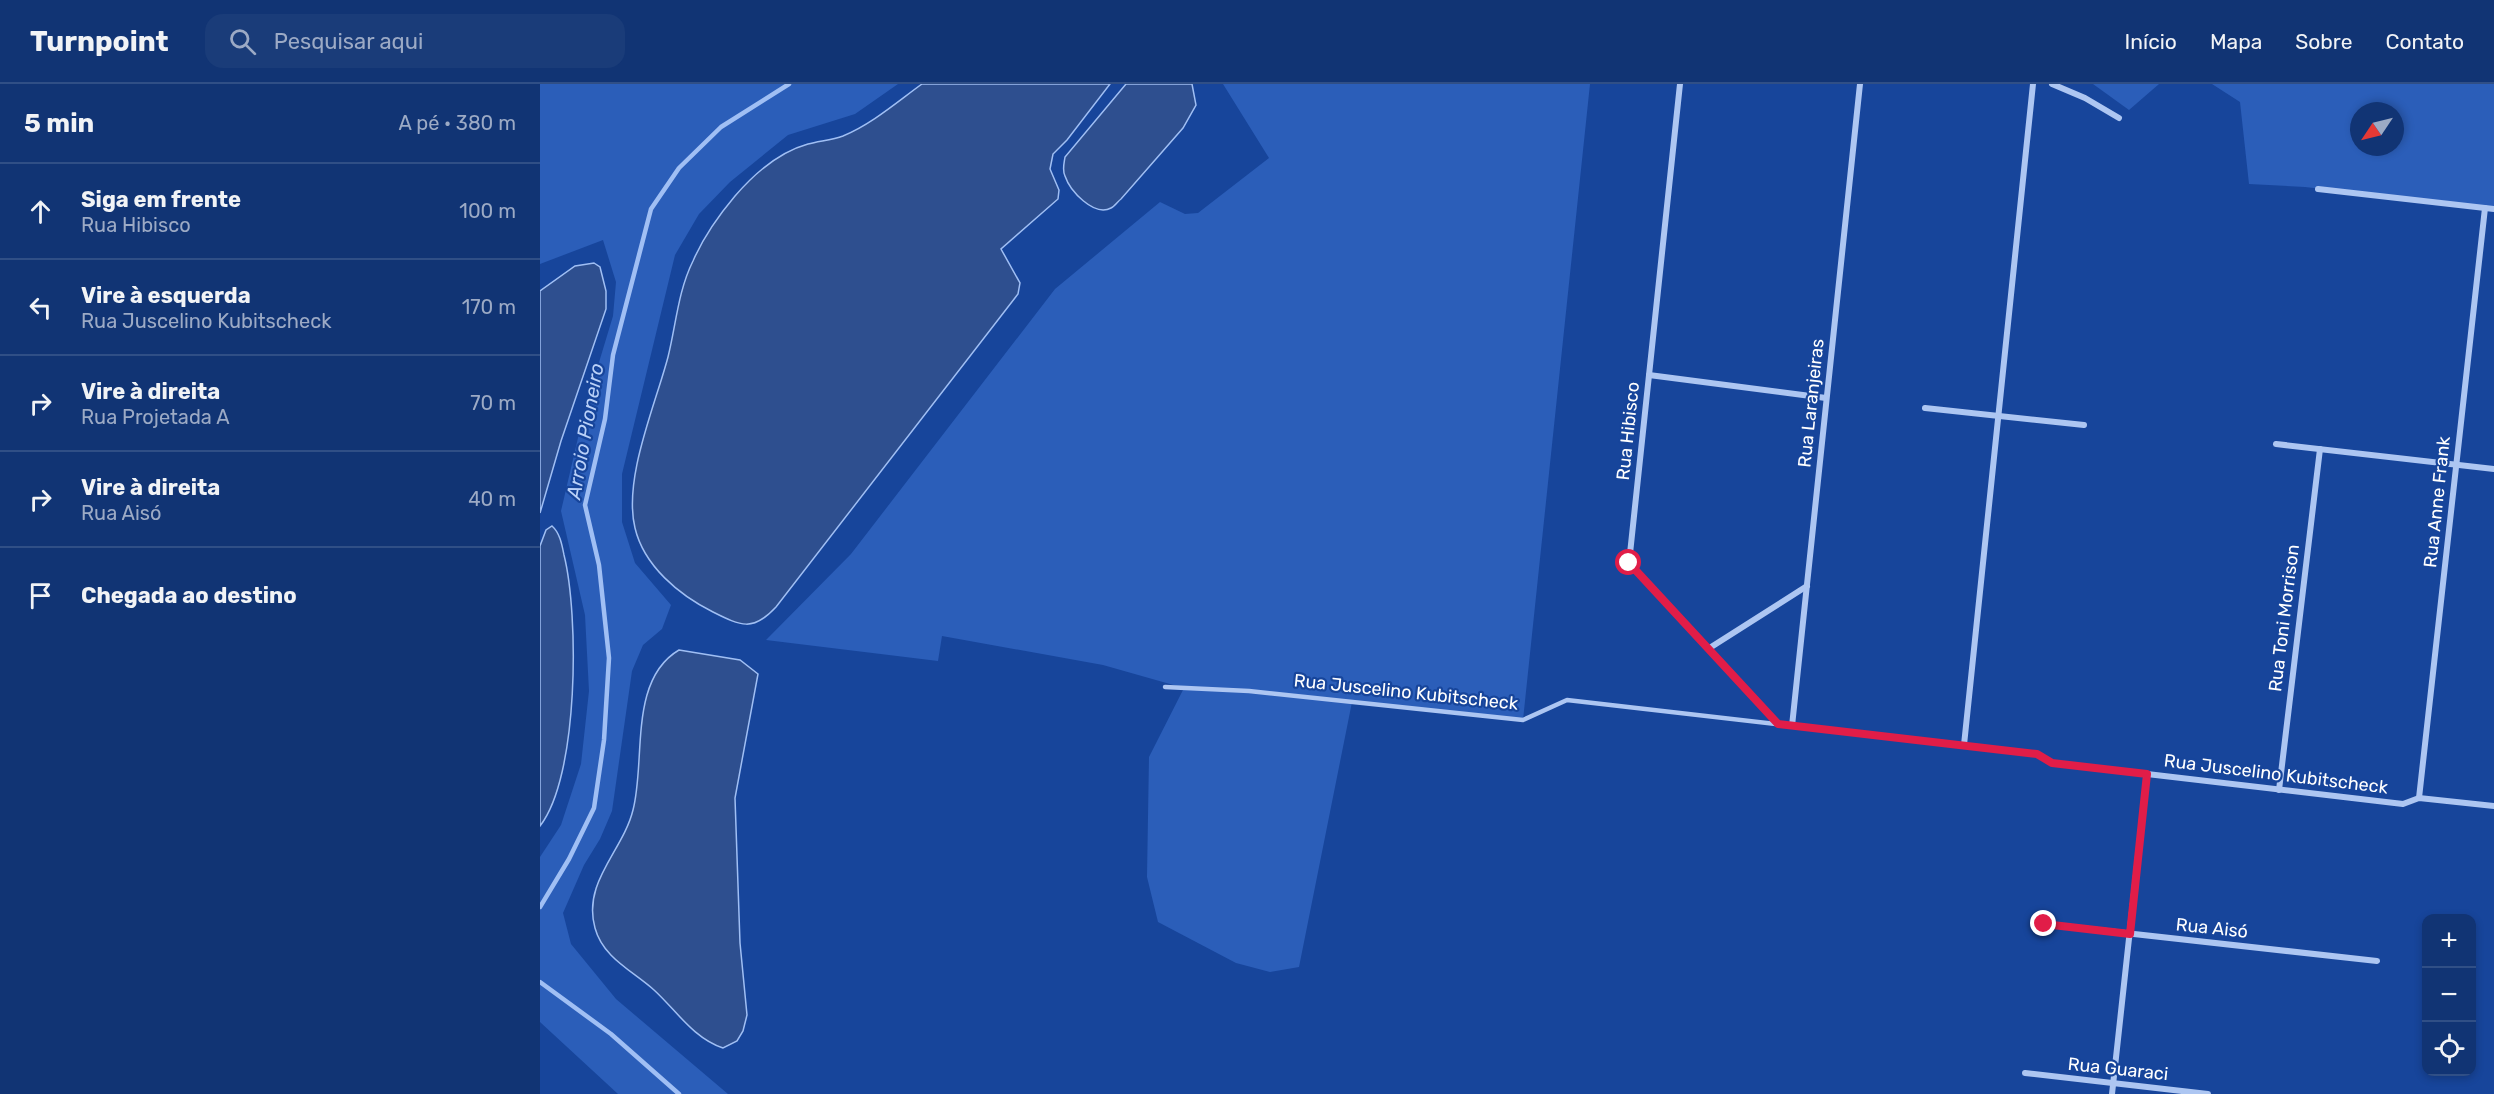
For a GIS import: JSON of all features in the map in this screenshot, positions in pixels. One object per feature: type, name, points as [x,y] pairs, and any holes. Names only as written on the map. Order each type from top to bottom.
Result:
[{"type":"street","name":"Rua Hibisco","points":[[1680,84],[1629,563],[1778,724]]},
{"type":"street","name":"Rua Laranjeiras","points":[[1792,726],[1860,84]]},
{"type":"street","points":[[1964,745],[2033,84]]},
{"type":"street","points":[[2052,84],[2085,98],[2119,118]]},
{"type":"street","points":[[2318,189],[2494,209]]},
{"type":"street","name":"Rua Anne Frank","points":[[2419,798],[2485,208]]},
{"type":"street","points":[[1649,375],[1826,398]]},
{"type":"street","points":[[1925,408],[2084,426]]},
{"type":"street","points":[[2277,444],[2494,469]]},
{"type":"street","name":"Rua Toni Morrison","points":[[2279,790],[2320,449]]},
{"type":"street","points":[[1708,650],[1807,585]]},
{"type":"street","points":[[2112,1094],[2147,774]]},
{"type":"street","name":"Rua Juscelino Kubitscheck","points":[[2147,774],[2403,804],[2419,798],[2494,806]]},
{"type":"street","name":"Rua Aisó","points":[[2044,924],[2377,961]]},
{"type":"street","name":"Rua Guaraci","points":[[2025,1073],[2208,1094]]},
{"type":"lane","name":"Rua Juscelino Kubitscheck","points":[[1165,687],[1249,691],[1523,720],[1567,700],[2037,754],[2052,763],[2147,774]]},
{"type":"shaded area","points":[[540,84],[898,84],[855,114],[788,135],[730,182],[699,214],[675,255],[622,474],[622,522],[635,563],[671,605],[662,629],[643,645],[632,671],[612,811],[600,839],[584,865],[563,913],[571,944],[616,999],[728,1094],[618,1094],[540,1022],[540,857],[561,825],[581,764],[589,691],[585,615],[561,511],[584,412],[613,316],[616,282],[603,240],[540,264]]},
{"type":"shaded area","points":[[922,84],[1110,84],[1067,140],[1053,154],[1050,169],[1059,190],[1058,199],[1001,249],[1020,283],[1018,294],[776,607],[768,615],[753,623],[731,621],[688,597],[655,567],[640,542],[632,509],[633,488],[642,442],[668,357],[688,272],[723,211],[759,172],[787,152],[854,131]]},
{"type":"shaded area","points":[[1126,84],[1192,84],[1196,105],[1183,128],[1121,199],[1111,208],[1097,209],[1090,206],[1072,189],[1064,171],[1065,157]]},
{"type":"shaded area","points":[[1223,84],[1590,84],[1523,720],[1352,702],[1299,967],[1270,972],[1236,963],[1158,922],[1147,877],[1149,757],[1184,688],[1103,665],[942,636],[938,661],[766,640],[851,554],[1055,289],[1160,202],[1185,214],[1198,213],[1269,158]]},
{"type":"shaded area","points":[[2093,84],[2159,84],[2129,110]]},
{"type":"shaded area","points":[[2212,84],[2494,84],[2494,209],[2305,187],[2249,184],[2240,102]]},
{"type":"shaded area","points":[[594,263],[600,267],[606,291],[606,309],[561,441],[540,513],[540,291],[575,266]]},
{"type":"shaded area","points":[[552,526],[561,543],[569,582],[572,616],[572,694],[569,734],[562,771],[553,802],[540,826],[540,546],[546,530]]},
{"type":"shaded area","points":[[679,650],[740,660],[758,674],[735,798],[740,943],[747,1015],[743,1031],[737,1041],[723,1048],[694,1031],[654,990],[612,956],[599,938],[592,911],[599,881],[628,825],[633,810],[645,701],[652,681],[663,663]]},
{"type":"waterway","name":"Arroio Pioneiro","points":[[540,907],[569,859],[594,808],[604,740],[609,658],[599,565],[585,505],[605,419],[613,355],[651,209],[679,168],[721,127],[789,84]]},
{"type":"waterway","points":[[540,982],[611,1034],[679,1094]]},
{"type":"route","points":[[1629,563],[1778,724],[2037,754],[2052,763],[2147,774],[2130,934],[2044,924]]}]
